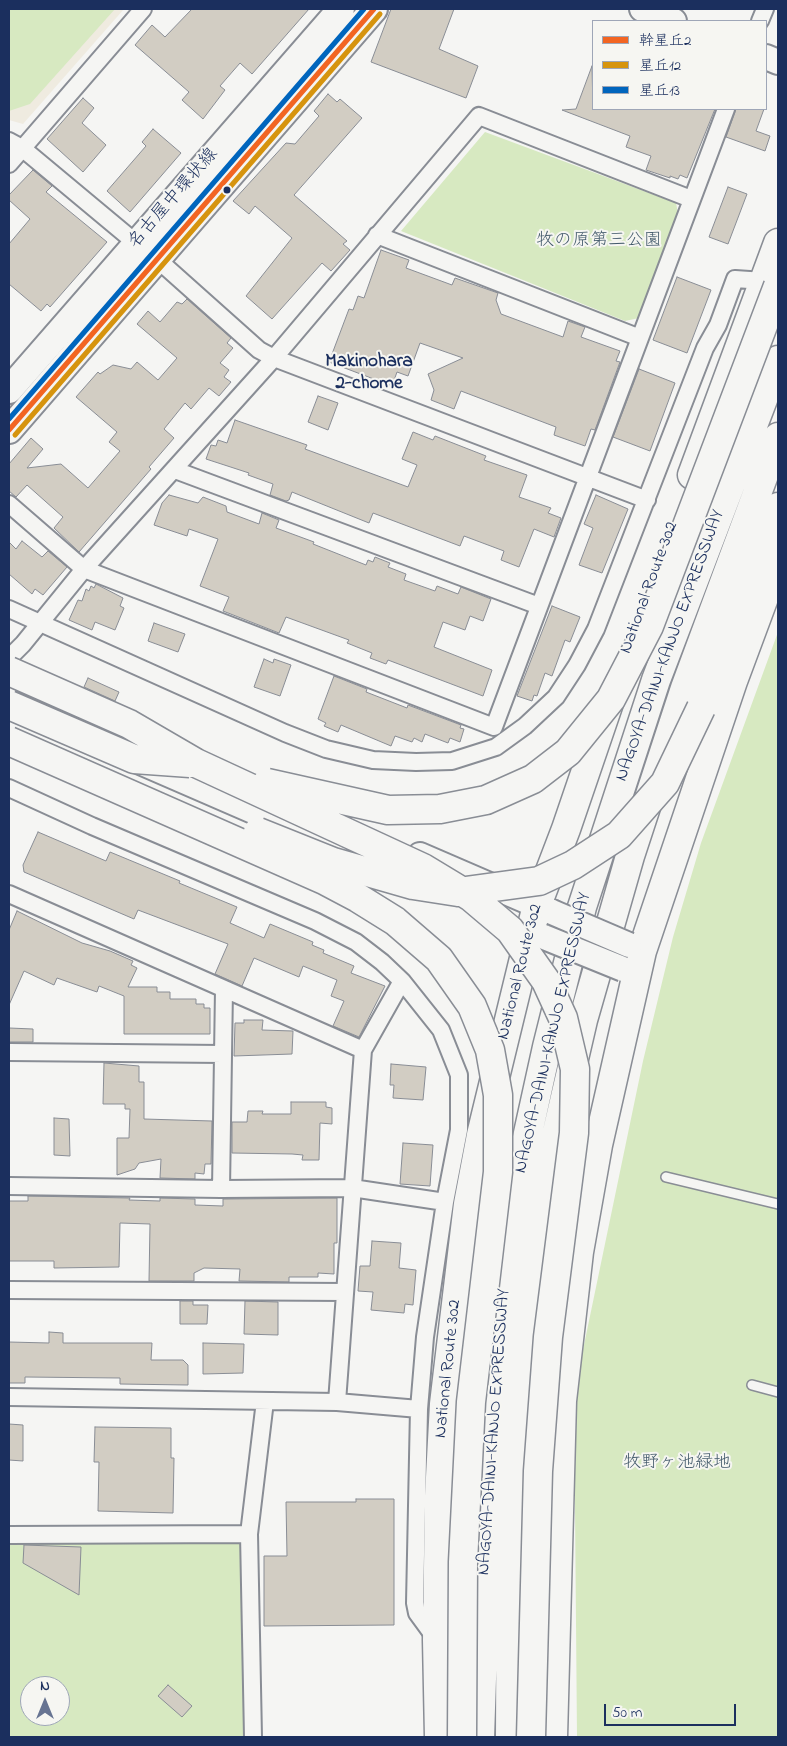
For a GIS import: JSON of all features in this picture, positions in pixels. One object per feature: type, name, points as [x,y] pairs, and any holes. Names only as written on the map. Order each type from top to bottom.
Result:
[{"type":"highway","name":"National Route 302","points":[[440,1737],[437,1640],[439,1496],[444,1404],[468,1204],[481,1135],[566,829],[628,648],[771,283],[778,243]]},
{"type":"highway","points":[[226,776],[277,784],[388,810],[440,809],[494,796],[533,779],[568,752],[610,699],[649,626],[771,283]]},
{"type":"highway","name":"NAGOYA-DAINI-KANJO EXPRESSWAY","points":[[480,1737],[488,1503],[495,1379],[505,1269],[521,1165],[546,1047],[582,906],[656,680],[778,360]]},
{"type":"highway","name":"NAGOYA-DAINI-KANJO EXPRESSWAY","points":[[510,1737],[511,1505],[519,1381],[531,1270],[550,1162],[583,1020],[641,820],[685,688],[778,437]]},
{"type":"highway","points":[[11,707],[183,802],[333,862],[413,886],[458,892],[539,881],[573,865],[619,834],[665,783],[701,708],[778,507]]},
{"type":"highway","points":[[553,1737],[563,1392],[579,1252],[633,960],[778,560]]},
{"type":"highway","points":[[9,660],[129,708],[196,763]]},
{"type":"highway","points":[[9,671],[128,724],[196,763],[423,868],[471,897],[510,930],[546,981],[563,1018],[575,1069],[574,1133],[548,1337],[538,1471],[531,1737]]},
{"type":"highway","points":[[11,707],[134,759],[196,763]]},
{"type":"highway","points":[[9,741],[358,898],[394,922],[439,959],[472,1006],[490,1050],[498,1095],[498,1172],[470,1402],[463,1562],[462,1737]]},
{"type":"main road","name":"名古屋中環状線","points":[[9,390],[341,9]]},
{"type":"main road","name":"名古屋中環状線","points":[[9,430],[374,9]]},
{"type":"street","points":[[9,164],[16,144],[143,9]]},
{"type":"street","points":[[642,9],[671,20]]},
{"type":"street","points":[[500,744],[494,727],[726,110]]},
{"type":"street","points":[[9,660],[84,569],[274,358],[480,116],[691,199]]},
{"type":"street","points":[[16,144],[136,243]]},
{"type":"street","points":[[377,235],[640,338]]},
{"type":"street","points":[[157,258],[259,350],[274,358],[647,500]]},
{"type":"street","points":[[9,609],[285,733],[326,749],[373,760],[425,762],[452,761],[500,744],[525,726],[556,697],[577,665],[596,629],[705,348],[718,325],[735,279],[771,283]]},
{"type":"street","points":[[175,470],[539,606]]},
{"type":"street","points":[[9,504],[84,569],[494,727]]},
{"type":"street","points":[[9,681],[545,908],[633,960]]},
{"type":"street","points":[[11,707],[537,934],[633,960]]},
{"type":"street","points":[[9,788],[92,826],[315,921],[356,942],[382,962],[402,981],[441,1030],[459,1075],[460,1130],[445,1202],[425,1337],[419,1409],[414,1603],[417,1613],[437,1640]]},
{"type":"street","points":[[9,894],[363,1050]]},
{"type":"street","points":[[337,1402],[363,1050],[402,981]]},
{"type":"street","points":[[221,1189],[224,988]]},
{"type":"street","points":[[9,1052],[223,1054]]},
{"type":"street","points":[[9,1186],[221,1189],[352,1188],[445,1202]]},
{"type":"street","points":[[9,1290],[345,1292]]},
{"type":"street","points":[[9,1397],[337,1402],[419,1409]]},
{"type":"street","points":[[253,1737],[249,1534],[265,1401]]},
{"type":"street","points":[[9,1535],[249,1534]]},
{"type":"lane","points":[[666,1176],[778,1204]]},
{"type":"lane","points":[[752,1385],[778,1392]]},
{"type":"shaded area","points":[[9,9],[124,9],[23,124],[9,120]]},
{"type":"green space","points":[[9,9],[115,9],[30,104],[9,111]]},
{"type":"green space","name":"牧の原第三公園","points":[[485,132],[676,203],[678,213],[639,318],[625,321],[401,231]]},
{"type":"green space","name":"牧野ヶ池緑地","points":[[778,632],[778,1737],[577,1737],[574,1393],[643,1061],[673,937],[701,843]]},
{"type":"green space","points":[[242,1540],[245,1737],[9,1737],[9,1541]]},
{"type":"building","points":[[192,9],[309,9],[252,74],[240,63],[220,86],[225,90],[203,119],[182,100],[189,92],[135,45],[152,25],[165,37]]},
{"type":"building","points":[[391,9],[454,9],[439,49],[478,66],[466,98],[371,62]]},
{"type":"building","points":[[592,66],[592,110],[715,110],[687,178],[680,175],[678,179],[646,170],[651,156],[626,147],[630,136],[562,110],[576,109]]},
{"type":"building","points":[[328,94],[337,102],[340,99],[362,118],[294,195],[347,241],[343,244],[350,250],[331,271],[322,263],[272,319],[246,296],[292,238],[255,206],[249,214],[233,201],[286,143],[295,144],[319,116],[314,111]]},
{"type":"building","points":[[83,98],[94,108],[82,123],[106,145],[83,172],[47,139]]},
{"type":"building","points":[[736,110],[764,110],[756,131],[770,136],[765,151],[726,137]]},
{"type":"building","points":[[153,129],[181,153],[130,212],[107,191],[146,146],[142,142]]},
{"type":"building","points":[[33,170],[52,186],[46,192],[107,242],[50,307],[47,304],[41,311],[9,284],[9,244],[30,219],[9,200],[9,195]]},
{"type":"building","points":[[728,187],[747,194],[728,244],[709,237]]},
{"type":"building","points":[[381,250],[409,260],[406,268],[452,285],[455,278],[498,293],[496,300],[501,314],[563,337],[568,321],[585,327],[581,337],[620,351],[616,361],[620,362],[595,430],[591,429],[585,446],[554,435],[556,427],[461,391],[454,409],[431,400],[434,390],[428,374],[463,358],[420,343],[408,376],[397,372],[392,386],[329,362],[349,309],[353,310],[358,296],[364,298]]},
{"type":"building","points":[[677,277],[711,290],[687,353],[653,340]]},
{"type":"building","points":[[187,299],[231,338],[227,343],[233,348],[220,363],[229,370],[224,377],[231,382],[219,396],[209,388],[191,409],[185,403],[164,429],[174,438],[149,467],[151,469],[79,552],[54,528],[63,517],[27,485],[16,497],[9,491],[9,464],[31,438],[43,449],[27,468],[61,464],[88,488],[120,451],[109,442],[117,432],[76,397],[98,372],[100,374],[113,365],[131,369],[137,362],[158,380],[177,358],[137,324],[148,311],[160,322],[177,302],[182,304]]},
{"type":"building","points":[[639,369],[675,383],[650,451],[613,437]]},
{"type":"building","points":[[318,396],[338,403],[328,430],[308,422]]},
{"type":"building","points":[[235,420],[307,445],[305,449],[408,487],[417,465],[402,459],[413,432],[433,440],[435,436],[486,456],[484,460],[527,475],[519,497],[551,508],[548,513],[561,518],[554,537],[534,529],[519,567],[501,560],[504,551],[464,536],[460,546],[373,513],[369,523],[292,492],[289,500],[286,501],[270,495],[273,484],[248,475],[249,473],[206,459],[211,445],[216,446],[218,440],[227,443]]},
{"type":"building","points":[[169,495],[198,503],[203,497],[226,506],[227,512],[259,524],[262,513],[279,520],[276,528],[314,542],[313,544],[366,565],[368,560],[373,562],[375,557],[390,563],[388,567],[406,574],[404,580],[435,591],[437,586],[458,594],[461,587],[491,599],[483,621],[470,616],[465,630],[443,622],[434,647],[492,670],[483,696],[388,660],[386,664],[370,658],[372,653],[347,643],[349,640],[286,617],[279,633],[223,611],[229,597],[200,586],[218,539],[189,529],[187,536],[154,525],[162,503]]},
{"type":"building","points":[[596,495],[628,509],[602,573],[579,565],[593,528],[584,524]]},
{"type":"building","points":[[22,541],[42,557],[48,551],[67,567],[43,595],[35,589],[32,594],[9,574],[9,542],[16,549]]},
{"type":"building","points":[[96,584],[123,598],[120,606],[124,608],[115,630],[95,622],[92,630],[69,620],[78,600],[82,601],[86,589],[89,591],[91,586],[94,588]]},
{"type":"building","points":[[552,606],[580,617],[570,642],[565,640],[552,676],[545,673],[537,696],[534,695],[532,701],[517,696]]},
{"type":"building","points":[[154,623],[185,634],[178,652],[148,641]]},
{"type":"building","points":[[264,659],[273,663],[274,659],[291,665],[280,696],[254,687]]},
{"type":"building","points":[[334,676],[367,689],[366,692],[407,708],[408,705],[461,725],[460,728],[464,729],[460,742],[450,738],[448,743],[425,734],[422,742],[414,738],[412,742],[395,736],[391,746],[341,725],[338,732],[324,726],[326,723],[318,719]]},
{"type":"building","points":[[88,678],[119,692],[115,701],[84,687]]},
{"type":"building","points":[[38,832],[106,861],[110,852],[180,881],[179,883],[237,907],[230,923],[264,938],[270,924],[313,942],[312,945],[324,950],[323,953],[354,966],[351,973],[385,986],[359,1037],[333,1026],[344,1001],[331,996],[337,980],[303,966],[299,977],[254,958],[242,986],[215,974],[228,944],[138,910],[134,919],[24,872],[23,865]]},
{"type":"building","points":[[17,911],[82,943],[110,951],[133,961],[131,965],[137,968],[128,987],[157,987],[157,992],[170,992],[170,999],[196,999],[196,1004],[204,1004],[204,1008],[210,1008],[210,1034],[124,1034],[124,996],[99,986],[97,992],[57,978],[54,985],[24,971],[9,1005],[9,930]]},
{"type":"building","points":[[244,1020],[263,1020],[262,1030],[293,1031],[292,1054],[234,1056],[235,1023],[244,1023]]},
{"type":"building","points":[[9,1028],[33,1029],[33,1042],[9,1042]]},
{"type":"building","points":[[104,1063],[139,1066],[139,1082],[144,1082],[144,1119],[212,1121],[211,1164],[205,1164],[204,1174],[195,1173],[195,1179],[160,1178],[161,1159],[139,1163],[135,1169],[117,1175],[117,1138],[129,1138],[130,1109],[125,1109],[125,1104],[103,1104]]},
{"type":"building","points":[[391,1064],[426,1067],[423,1100],[393,1098],[394,1085],[390,1085]]},
{"type":"building","points":[[291,1102],[326,1102],[326,1107],[332,1108],[332,1124],[320,1123],[319,1160],[302,1160],[303,1155],[292,1154],[232,1153],[232,1122],[247,1122],[248,1111],[263,1111],[262,1114],[291,1114]]},
{"type":"building","points":[[54,1118],[69,1119],[70,1156],[54,1155]]},
{"type":"building","points":[[403,1143],[433,1145],[430,1186],[400,1184]]},
{"type":"building","points":[[28,1196],[130,1198],[129,1200],[160,1201],[160,1198],[195,1199],[195,1205],[223,1206],[223,1199],[337,1198],[337,1243],[334,1243],[334,1274],[318,1273],[318,1277],[289,1277],[289,1282],[239,1281],[240,1269],[204,1268],[194,1273],[194,1281],[149,1281],[150,1224],[120,1223],[119,1267],[54,1268],[54,1261],[9,1261],[9,1201],[28,1201]]},
{"type":"building","points":[[372,1241],[401,1243],[399,1268],[416,1270],[413,1305],[405,1304],[404,1313],[371,1310],[373,1292],[358,1291],[360,1266],[370,1266]]},
{"type":"building","points":[[180,1301],[193,1301],[193,1305],[208,1305],[207,1324],[180,1324]]},
{"type":"building","points":[[245,1301],[278,1302],[278,1335],[244,1334]]},
{"type":"building","points":[[49,1332],[63,1333],[63,1343],[152,1343],[151,1360],[183,1360],[188,1365],[188,1385],[120,1384],[120,1378],[25,1377],[25,1383],[9,1383],[9,1342],[49,1343]]},
{"type":"building","points":[[203,1343],[244,1344],[243,1373],[203,1374]]},
{"type":"building","points":[[9,1424],[23,1425],[23,1461],[9,1460]]},
{"type":"building","points":[[95,1427],[171,1428],[171,1458],[174,1458],[173,1513],[98,1511],[99,1462],[94,1462]]},
{"type":"building","points":[[356,1499],[394,1499],[394,1625],[264,1626],[264,1556],[287,1556],[286,1502],[356,1502]]},
{"type":"building","points":[[24,1545],[81,1547],[79,1595],[23,1563]]},
{"type":"building","points":[[168,1685],[192,1706],[182,1717],[158,1696]]},
{"type":"transit line","name":"星丘13","points":[[9,419],[364,9]]},
{"type":"transit line","name":"幹星丘2","points":[[9,430],[374,9]]},
{"type":"transit line","name":"星丘12","points":[[15,435],[380,14]]},
{"type":"district","name":"Makinohara 2-chome","points":[[369,374]]}]
